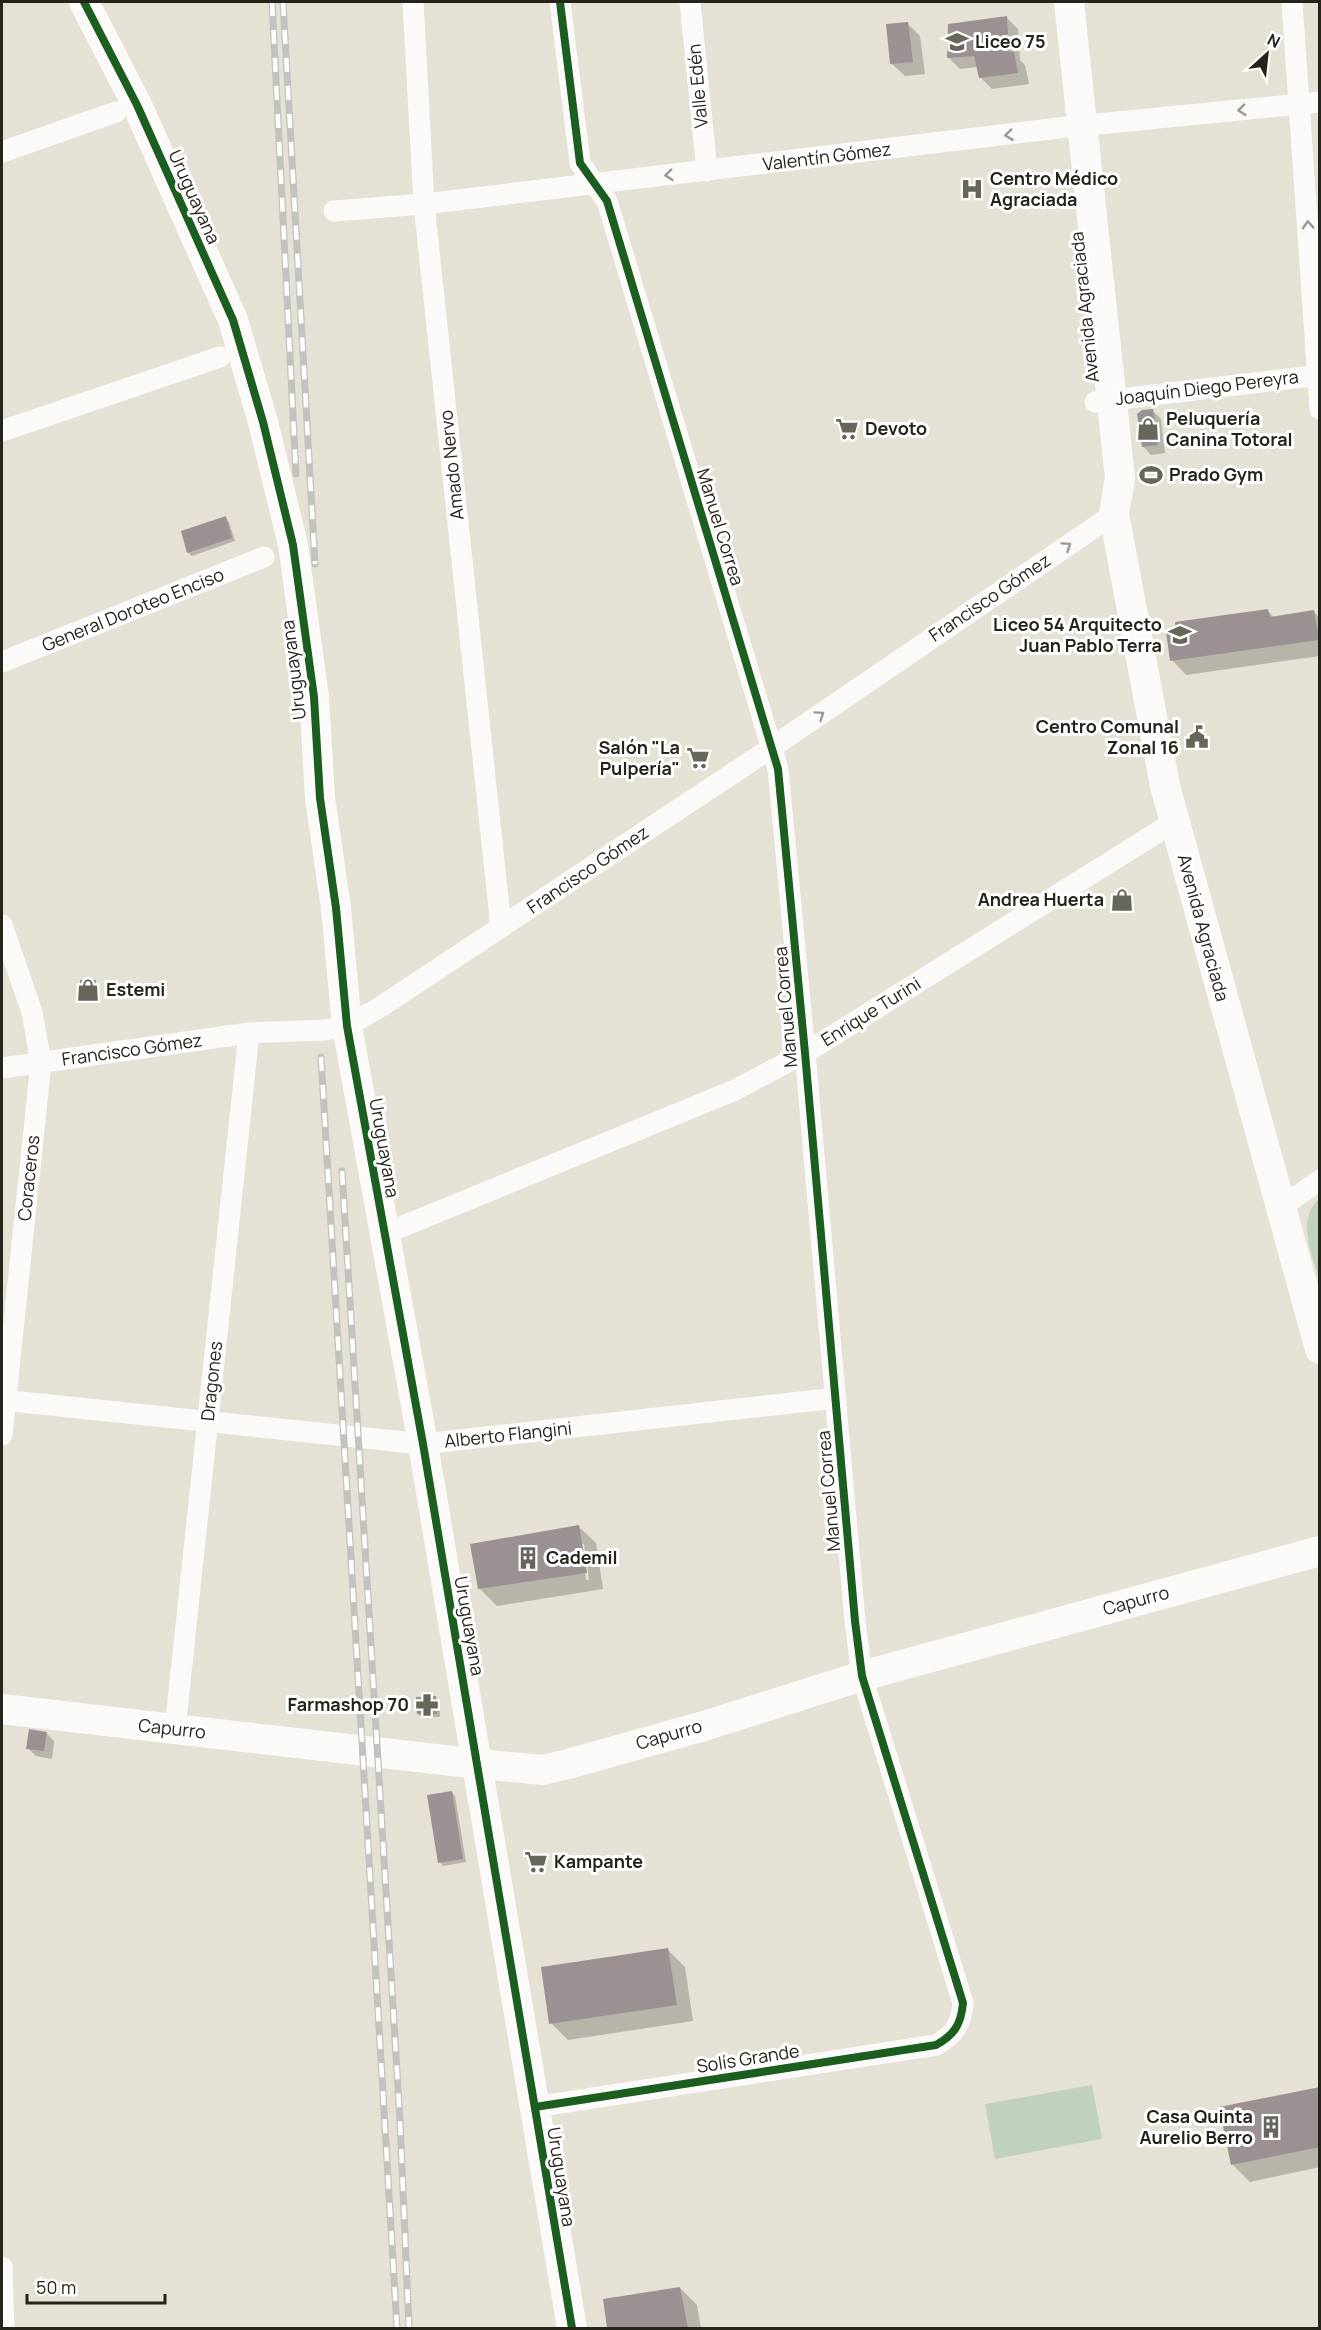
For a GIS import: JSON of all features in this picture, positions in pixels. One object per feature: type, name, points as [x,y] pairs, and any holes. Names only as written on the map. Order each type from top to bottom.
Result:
[{"type":"street","name":"Uruguayana","points":[[84,2],[137,105],[244,351],[293,545],[314,697],[320,798],[336,908],[347,1026],[423,1444],[572,2328]]},
{"type":"street","name":"Amado Nervo","points":[[413,2],[424,204],[501,927]]},
{"type":"street","name":"Manuel Correa","points":[[560,2],[580,163],[607,201],[778,770],[806,1053],[855,1621],[862,1676],[963,2003],[962,2018],[958,2027]]},
{"type":"street","name":"Valle Edén","points":[[690,2],[707,171]]},
{"type":"street","name":"Avenida Agraciada","points":[[1052,2],[1075,127]]},
{"type":"street","name":"Avenida Agraciada","points":[[1069,2],[1075,127],[1072,196],[1103,400],[1104,483],[1115,508],[1138,649],[1174,822],[1320,1348]]},
{"type":"street","points":[[1292,2],[1310,103],[1320,409]]},
{"type":"street","name":"Valentín Gómez","points":[[334,211],[424,204],[1075,127],[1310,103]]},
{"type":"street","points":[[2,152],[116,112]]},
{"type":"street","points":[[2,431],[220,357]]},
{"type":"street","name":"Joaquín Diego Pereyra","points":[[1103,400],[1318,375]]},
{"type":"street","name":"Francisco Gómez","points":[[2,1068],[249,1033],[325,1030],[347,1026],[382,1006],[771,748],[1115,508]]},
{"type":"street","name":"General Doroteo Enciso","points":[[2,662],[264,556]]},
{"type":"street","name":"Enrique Turini","points":[[384,1234],[735,1090],[806,1053],[1174,822]]},
{"type":"street","name":"Coraceros","points":[[2,925],[32,1012],[41,1063],[2,1436]]},
{"type":"street","name":"Dragones","points":[[175,1729],[249,1033]]},
{"type":"street","points":[[1280,1208],[1320,1180]]},
{"type":"street","name":"Alberto Flangini","points":[[4,1401],[423,1444],[836,1398]]},
{"type":"street","name":"Capurro","points":[[2,1709],[529,1770],[556,1767],[704,1725],[862,1676],[1320,1551]]},
{"type":"street","name":"Solís Grande","points":[[535,2106],[936,2045],[950,2038],[958,2027]]},
{"type":"street","points":[[2,2267],[4,2328]]},
{"type":"green space","points":[[1319,1199],[1319,1279],[1307,1227],[1308,1217]]},
{"type":"green space","points":[[1092,2085],[1102,2139],[995,2159],[985,2104]]},
{"type":"building","points":[[1007,16],[1009,52],[1014,52],[1018,73],[979,78],[974,56],[947,58],[948,24]]},
{"type":"building","points":[[908,22],[913,62],[890,64],[886,24]]},
{"type":"building","name":"Peluquería Canina Totoral","points":[[1153,409],[1158,445],[1142,447],[1137,414],[1142,410]]},
{"type":"building","points":[[226,516],[232,538],[187,553],[181,531]]},
{"type":"building","points":[[1268,609],[1270,617],[1314,610],[1319,640],[1170,661],[1166,632],[1176,630],[1175,622]]},
{"type":"building","name":"Estemi","points":[[80,980],[96,980],[95,999],[80,999]]},
{"type":"building","name":"Cademil","points":[[579,1525],[587,1573],[478,1589],[470,1544]]},
{"type":"building","name":"Farmashop 70","points":[[436,1696],[437,1714],[417,1714],[416,1697]]},
{"type":"building","points":[[29,1729],[47,1732],[44,1751],[26,1749]]},
{"type":"building","points":[[452,1791],[463,1859],[438,1863],[427,1795]]},
{"type":"building","points":[[668,1948],[677,2005],[549,2024],[541,1967]]},
{"type":"building","name":"Casa Quinta Aurelio Berro","points":[[1320,2087],[1320,2147],[1231,2165],[1219,2107]]},
{"type":"building","points":[[680,2287],[688,2328],[607,2328],[603,2299]]},
{"type":"railway","points":[[272,2],[296,474]]},
{"type":"railway","points":[[283,2],[315,564]]},
{"type":"railway","points":[[321,1057],[397,2328]]},
{"type":"railway","points":[[342,1171],[400,2121],[409,2328]]},
{"type":"cycle path","points":[[84,2],[137,105],[233,320],[263,422],[293,545],[314,697],[320,798],[336,908],[347,1026],[423,1444],[572,2328]]},
{"type":"cycle path","points":[[535,2107],[936,2045],[956,2028],[963,2003],[862,1676],[855,1621],[778,769],[607,201],[580,163],[560,2]]},
{"type":"place","name":"Liceo 75","points":[[957,42]]},
{"type":"place","name":"Centro Médico Agraciada","points":[[972,189]]},
{"type":"place","name":"Devoto","points":[[847,429]]},
{"type":"place","name":"Peluquería Canina Totoral","points":[[1148,429]]},
{"type":"place","name":"Prado Gym","points":[[1151,475]]},
{"type":"place","name":"Liceo 54 Arquitecto Juan Pablo Terra","points":[[1180,635]]},
{"type":"place","name":"Centro Comunal Zonal 16","points":[[1197,737]]},
{"type":"place","name":"Salón \"La Pulpería\"","points":[[698,758]]},
{"type":"place","name":"Andrea Huerta","points":[[1122,900]]},
{"type":"place","name":"Estemi","points":[[88,990]]},
{"type":"place","name":"Cademil","points":[[528,1558]]},
{"type":"place","name":"Farmashop 70","points":[[427,1705]]},
{"type":"place","name":"Kampante","points":[[536,1862]]},
{"type":"place","name":"Casa Quinta Aurelio Berro","points":[[1271,2127]]}]
